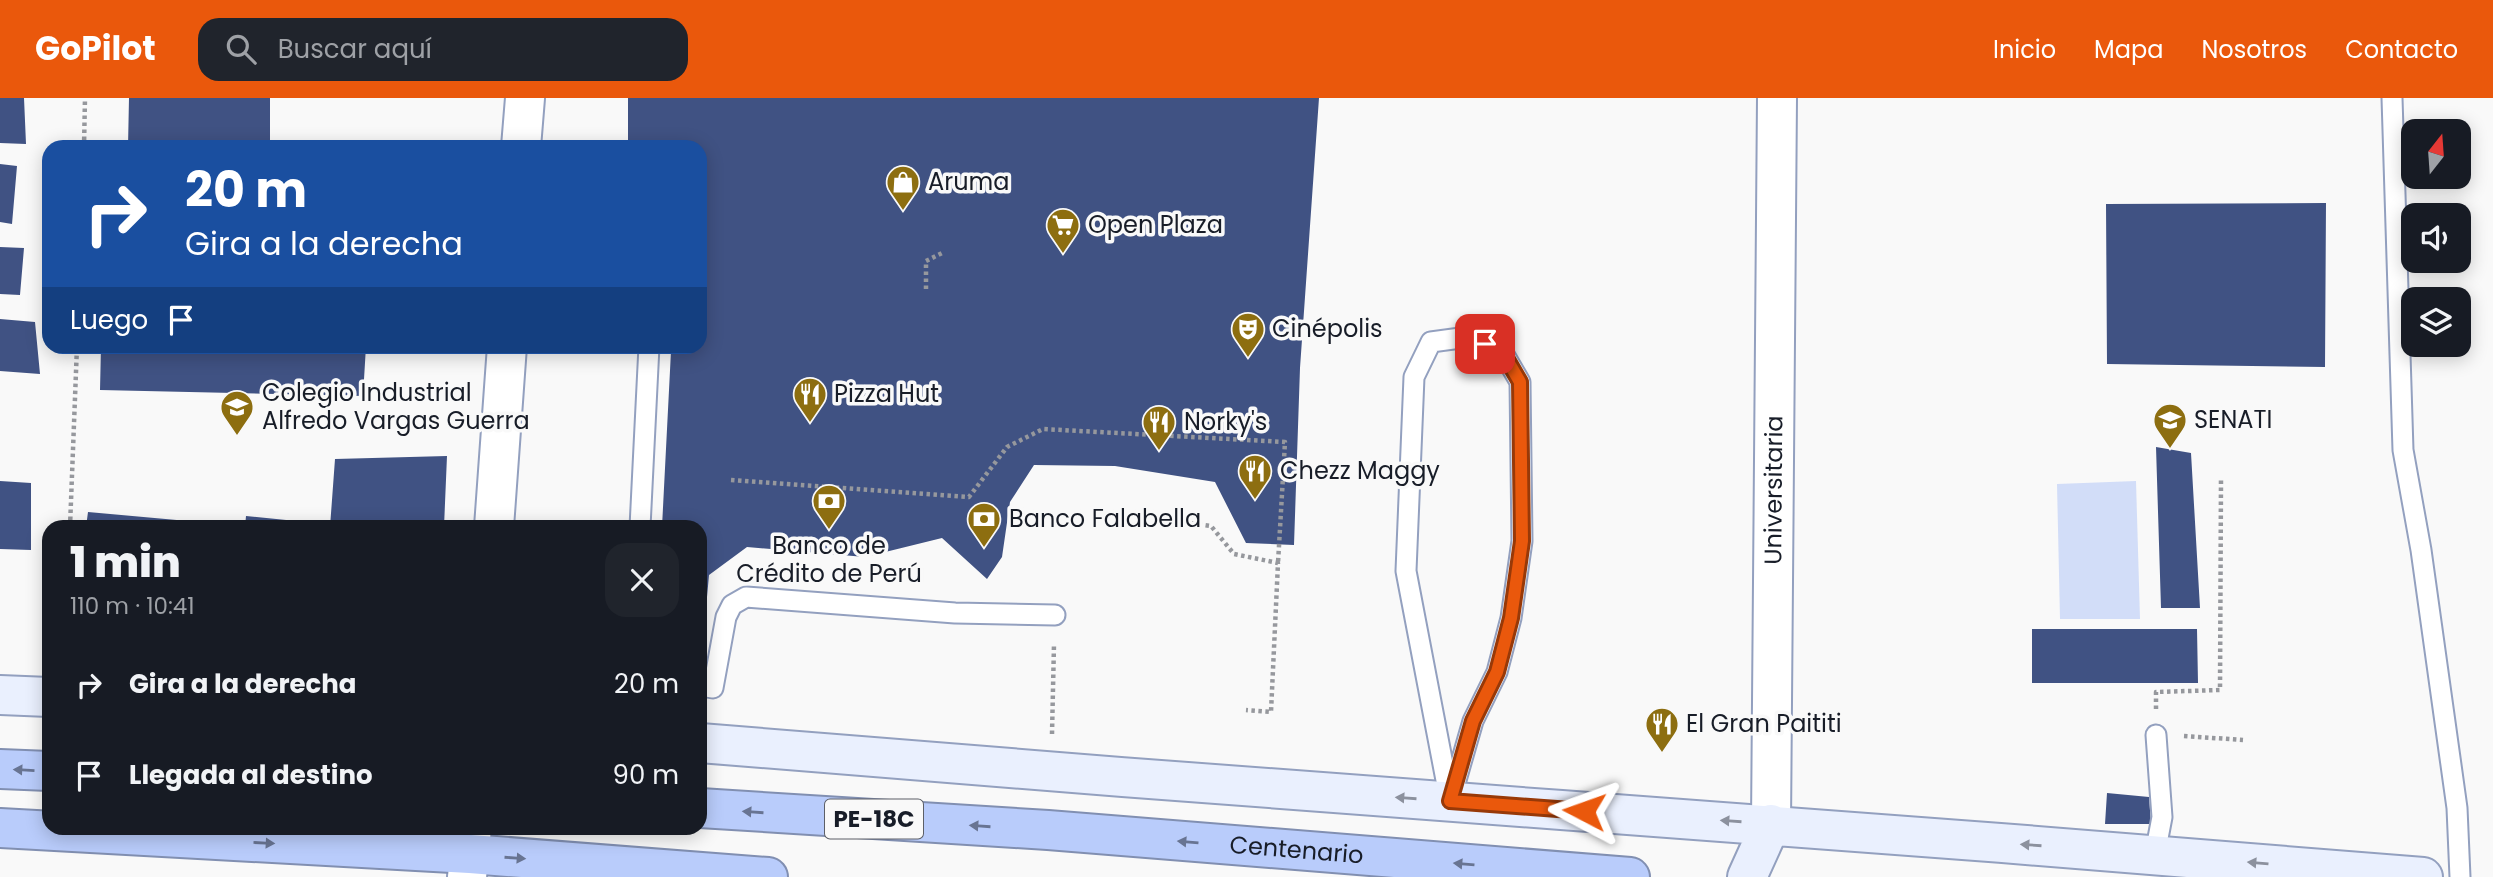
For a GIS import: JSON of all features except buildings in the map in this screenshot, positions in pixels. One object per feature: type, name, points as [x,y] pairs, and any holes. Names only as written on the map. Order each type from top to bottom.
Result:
[{"type":"highway","points":[[0,769],[42,772]]},
{"type":"highway","name":"Centenario","points":[[707,808],[1048,830],[1630,877]]},
{"type":"highway","points":[[0,828],[42,830]]},
{"type":"highway","points":[[132,835],[470,853],[768,877]]},
{"type":"street","points":[[522,140],[525,98]]},
{"type":"street","name":"Universitaria","points":[[1747,877],[1772,824],[1777,98]]},
{"type":"street","points":[[495,520],[506,354]]},
{"type":"street","points":[[0,695],[42,697]]},
{"type":"street","points":[[707,744],[1051,773],[1772,824],[2423,877]]},
{"type":"lane","points":[[2392,98],[2403,450],[2421,550],[2457,808],[2460,877]]},
{"type":"lane","points":[[1468,337],[1502,351],[1520,382],[1522,541],[1511,618],[1497,672],[1473,721],[1450,801],[1406,571],[1414,377],[1432,342],[1468,337]]},
{"type":"lane","points":[[640,520],[649,354]]},
{"type":"lane","points":[[707,687],[713,688],[726,617],[732,605],[746,597],[956,613],[1055,615]]},
{"type":"lane","points":[[2155,854],[2162,817],[2156,735]]},
{"type":"path","points":[[84,140],[85,98]]},
{"type":"path","points":[[926,289],[926,261],[944,252]]},
{"type":"path","points":[[70,520],[77,354]]},
{"type":"path","points":[[731,480],[969,497],[1007,447],[1043,429],[1285,442],[1272,712],[1246,710]]},
{"type":"path","points":[[2221,479],[2220,690],[2155,692],[2156,735],[2243,740]]},
{"type":"path","points":[[1164,519],[1211,526],[1234,554],[1278,563]]},
{"type":"path","points":[[1051,773],[1055,615]]},
{"type":"shaded area","points":[[2136,481],[2140,619],[2060,619],[2057,484]]},
{"type":"place","name":"Aruma","points":[[903,212]]},
{"type":"place","name":"Open Plaza","points":[[1063,255]]},
{"type":"place","name":"Cinépolis","points":[[1248,359]]},
{"type":"place","name":"Pizza Hut","points":[[810,424]]},
{"type":"place","name":"Colegio Industrial Alfredo Vargas Guerra","points":[[237,437]]},
{"type":"place","name":"SENATI","points":[[2170,450]]},
{"type":"place","name":"Norky's","points":[[1159,452]]},
{"type":"place","name":"Chezz Maggy","points":[[1255,501]]},
{"type":"place","name":"Banco de Crédito de Perú","points":[[829,531]]},
{"type":"place","name":"Banco Falabella","points":[[984,549]]},
{"type":"place","name":"El Gran Paititi","points":[[1662,754]]},
{"type":"route","points":[[1485,344],[1502,351],[1520,382],[1522,541],[1511,618],[1497,672],[1473,721],[1450,801],[1584,811]]}]
